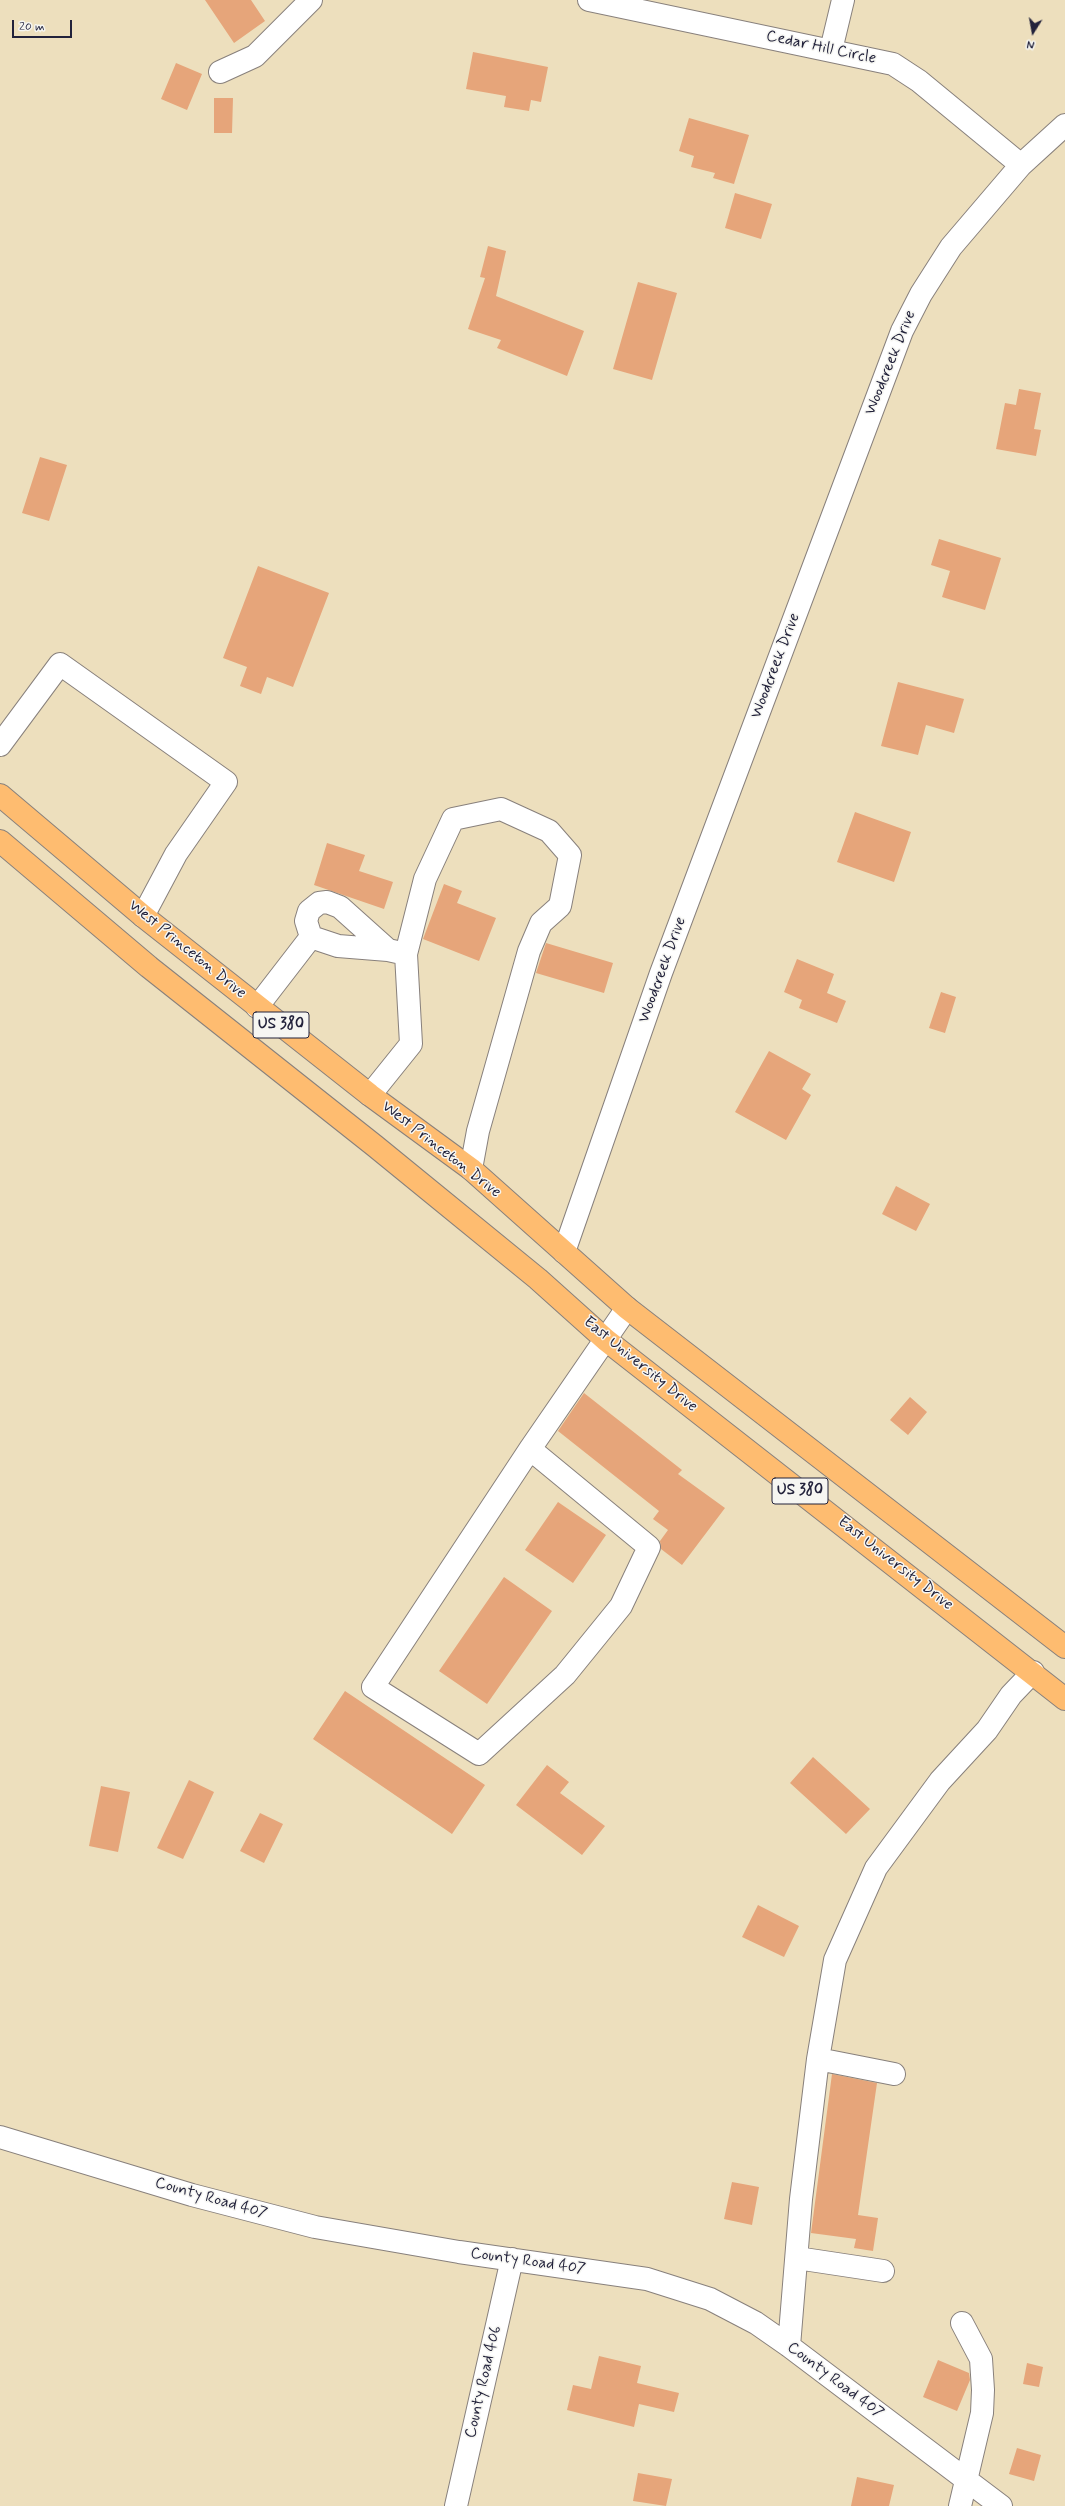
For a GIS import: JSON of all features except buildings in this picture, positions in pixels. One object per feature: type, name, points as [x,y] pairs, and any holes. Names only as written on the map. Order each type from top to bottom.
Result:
[{"type":"highway","name":"West Princeton Drive","points":[[0,795],[143,916],[370,1095],[471,1169],[564,1252]]},
{"type":"highway","name":"East University Drive","points":[[0,841],[148,967],[376,1146],[538,1279],[606,1340],[1033,1672],[1065,1699]]},
{"type":"highway","name":"US 380","points":[[564,1252],[626,1308],[1065,1647]]},
{"type":"street","points":[[220,72],[255,56],[311,0]]},
{"type":"street","name":"Cedar Hill Circle","points":[[589,0],[648,6],[874,59],[907,72],[1021,165]]},
{"type":"street","points":[[831,50],[843,0]]},
{"type":"street","name":"Woodcreek Drive","points":[[564,1252],[661,973],[902,331],[921,294],[951,248],[994,194],[1021,165],[1065,125]]},
{"type":"street","points":[[0,745],[60,664],[226,782],[176,854],[143,916]]},
{"type":"street","points":[[370,1095],[411,1044],[397,952],[425,879],[453,819],[501,809],[549,831],[570,855],[560,906],[541,924],[530,951],[478,1131],[471,1169]]},
{"type":"street","points":[[311,937],[306,921],[309,911],[319,903],[327,902],[340,907],[397,952]]},
{"type":"street","points":[[258,1007],[311,937]]},
{"type":"street","points":[[311,937],[338,946],[397,952]]},
{"type":"street","points":[[530,1449],[649,1547],[621,1606],[565,1675],[479,1754],[373,1688],[530,1449],[606,1340],[626,1308]]},
{"type":"street","points":[[789,2346],[801,2199],[818,2059],[835,1960],[876,1868],[940,1781],[987,1730],[1011,1695],[1033,1672]]},
{"type":"street","points":[[818,2059],[894,2074]]},
{"type":"street","name":"County Road 407","points":[[0,2137],[192,2194],[315,2227],[459,2252],[668,2284],[710,2299],[736,2311],[789,2346],[1000,2506]]},
{"type":"street","points":[[797,2258],[883,2271]]},
{"type":"street","name":"County Road 406","points":[[456,2506],[512,2259]]},
{"type":"street","points":[[960,2506],[982,2413],[983,2390],[981,2359],[962,2323]]}]
